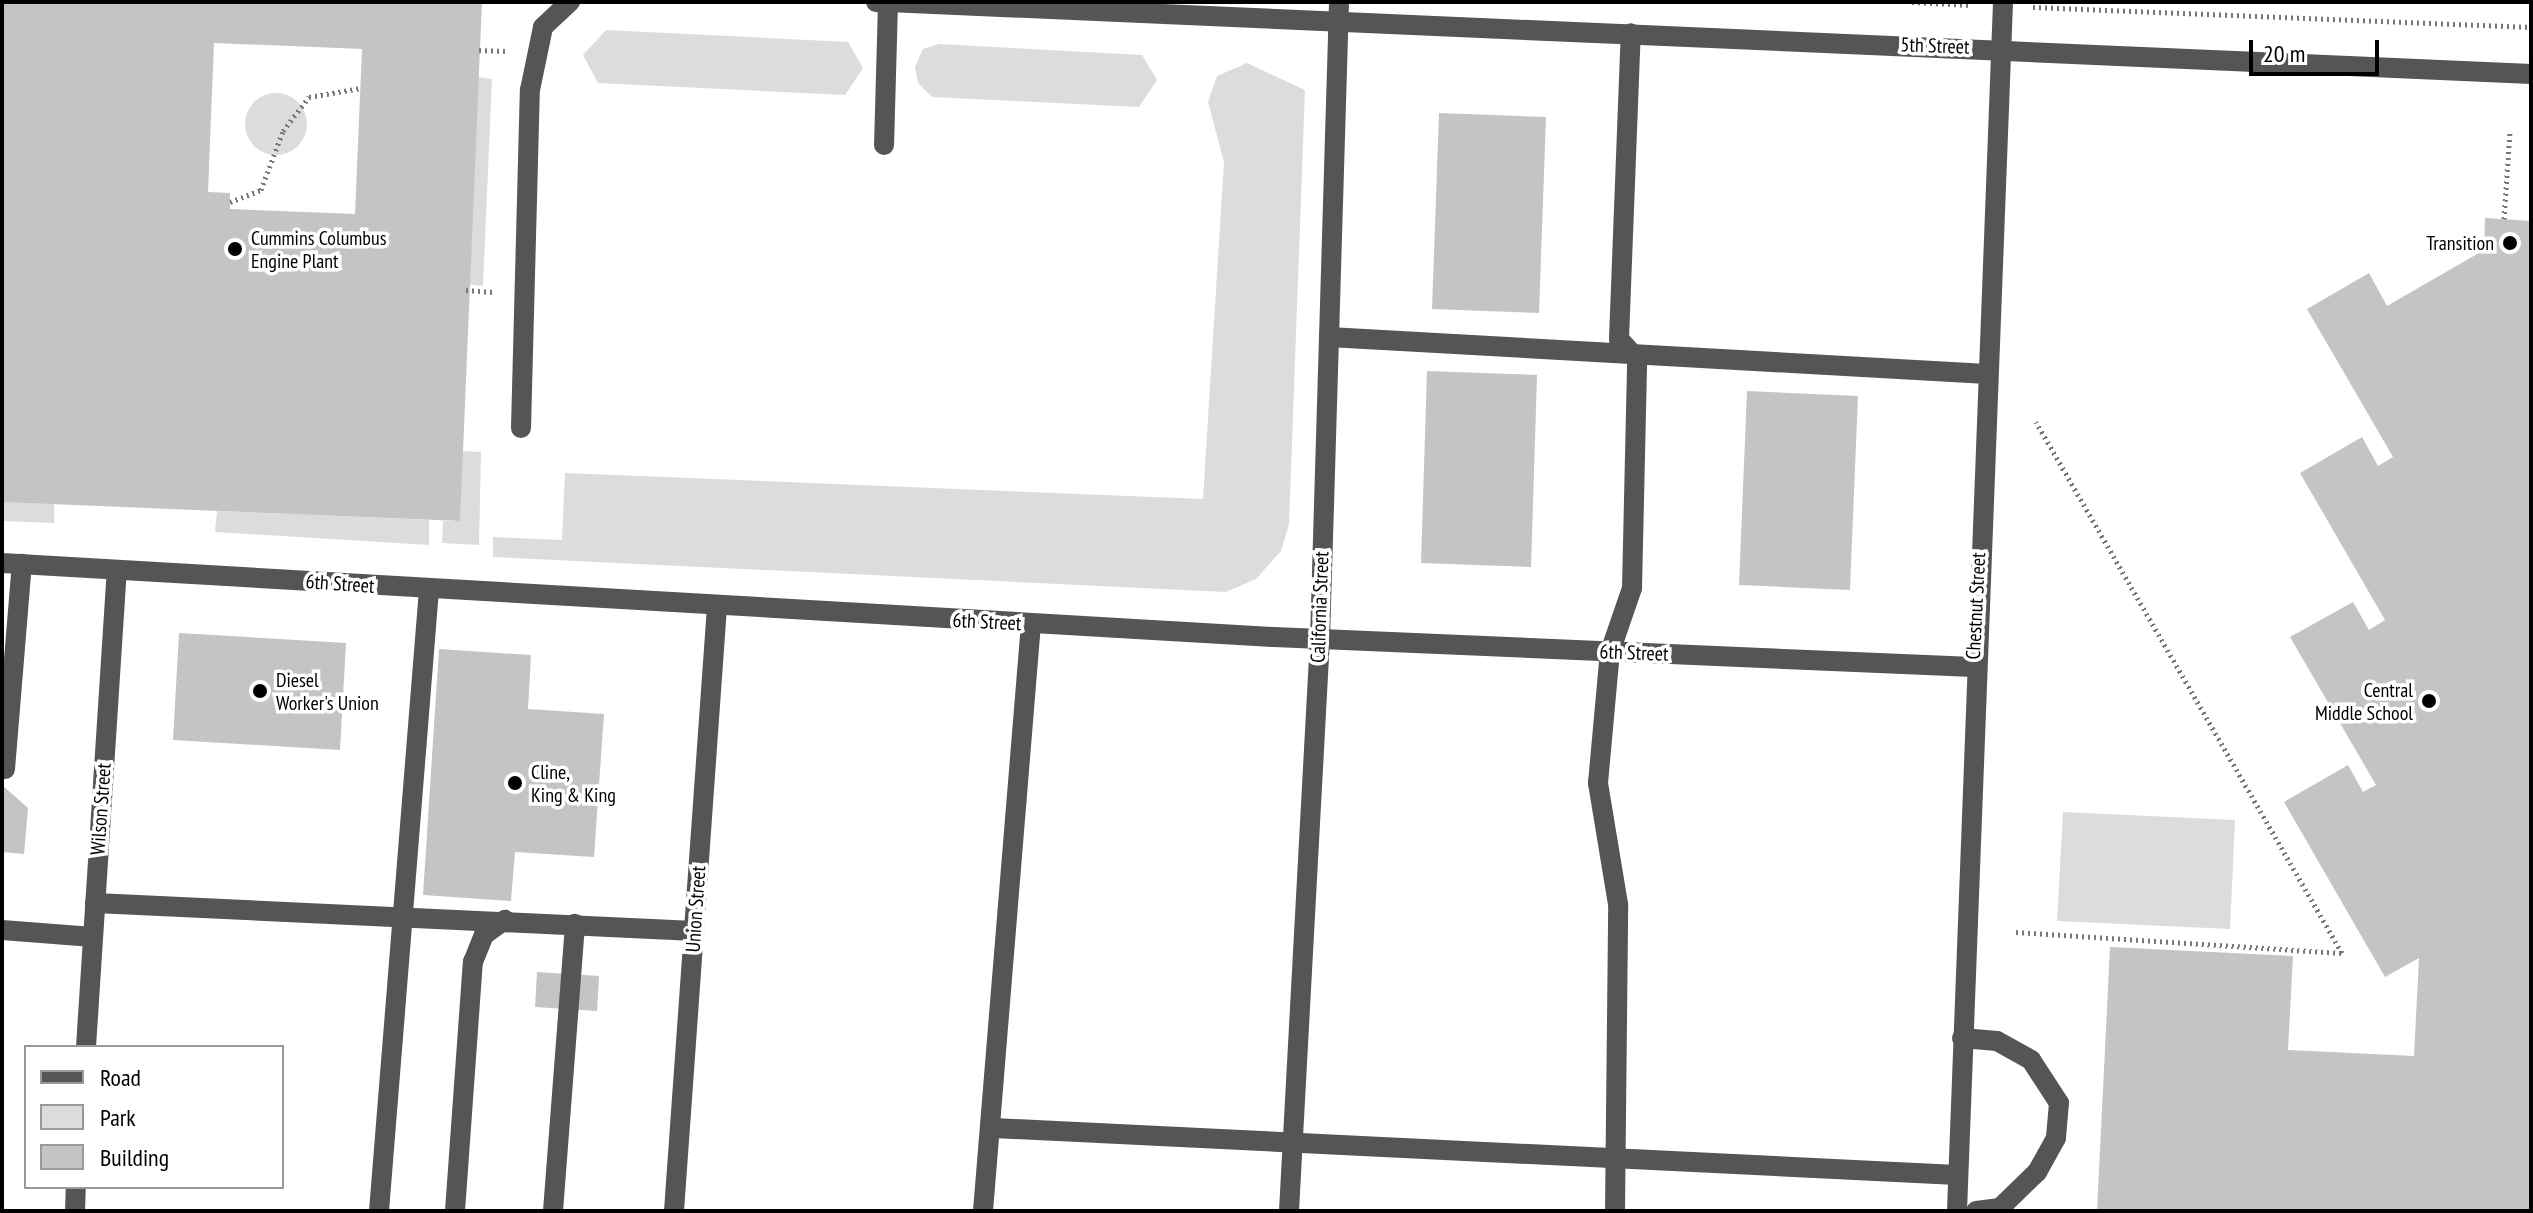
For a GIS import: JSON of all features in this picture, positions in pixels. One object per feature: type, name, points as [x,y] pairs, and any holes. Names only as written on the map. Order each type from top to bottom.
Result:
[{"type":"street","points":[[521,428],[530,90],[543,27],[570,2]]},
{"type":"street","name":"5th Street","points":[[876,2],[1338,11],[1631,33],[2531,74]]},
{"type":"street","points":[[884,145],[888,2]]},
{"type":"street","name":"Chestnut Street","points":[[1957,1211],[1973,667],[2003,2]]},
{"type":"street","name":"California Street","points":[[1289,1211],[1320,639],[1338,11]]},
{"type":"street","points":[[1615,1211],[1618,904],[1598,783],[1610,652],[1632,588],[1637,359],[1619,339],[1631,33]]},
{"type":"street","points":[[1329,337],[1637,359],[1987,374]]},
{"type":"street","points":[[5,769],[12,563]]},
{"type":"street","name":"6th Street","points":[[12,563],[1031,624],[1973,667]]},
{"type":"street","name":"Wilson Street","points":[[86,1045],[117,570]]},
{"type":"street","points":[[379,1211],[429,589]]},
{"type":"street","name":"Union Street","points":[[674,1211],[717,607]]},
{"type":"street","points":[[983,1211],[994,1128],[1031,624]]},
{"type":"street","points":[[95,903],[403,914],[694,931]]},
{"type":"street","points":[[455,1211],[473,962],[484,935],[505,920]]},
{"type":"street","points":[[553,1211],[575,924]]},
{"type":"street","points":[[2,930],[93,937]]},
{"type":"street","points":[[1962,1038],[1997,1041],[2031,1060],[2059,1103],[2056,1138],[2037,1172],[2000,1208],[1976,1211]]},
{"type":"street","points":[[994,1128],[1293,1141],[1616,1161],[1957,1175]]},
{"type":"street","points":[[75,1211],[76,1189]]},
{"type":"path","points":[[1912,2],[1950,4]]},
{"type":"path","points":[[2052,7],[2531,27]]},
{"type":"path","points":[[479,50],[505,51]]},
{"type":"path","points":[[230,202],[261,190],[283,131],[309,97],[361,88]]},
{"type":"path","points":[[2504,219],[2510,130]]},
{"type":"path","points":[[466,290],[494,292]]},
{"type":"path","points":[[2016,932],[2342,953],[2036,422]]},
{"type":"green space","points":[[606,30],[848,42],[863,68],[845,95],[598,83],[583,55]]},
{"type":"green space","points":[[939,44],[1142,55],[1157,80],[1139,107],[932,97],[918,83],[915,67],[923,49]]},
{"type":"green space","points":[[1247,63],[1305,90],[1289,524],[1281,551],[1256,579],[1226,592],[493,557],[493,537],[562,540],[565,473],[1203,499],[1224,162],[1208,102],[1217,76]]},
{"type":"green space","points":[[477,77],[492,79],[483,286],[466,284]]},
{"type":"green space","points":[[276,93],[288,95],[298,102],[305,112],[305,136],[298,146],[288,153],[276,155],[264,153],[254,146],[247,136],[245,124],[247,112],[254,102],[264,95]]},
{"type":"green space","points":[[461,451],[481,452],[479,545],[442,543],[443,521],[460,521]]},
{"type":"green space","points":[[2,502],[54,504],[54,523],[2,521]]},
{"type":"green space","points":[[217,511],[429,520],[429,545],[215,532]]},
{"type":"green space","points":[[2063,812],[2235,820],[2230,929],[2057,921]]},
{"type":"building","name":"Cummins Columbus Engine Plant","points":[[2,2],[482,2],[460,521],[2,502]],"holes":[[[214,43],[362,49],[355,214],[230,209],[230,193],[208,192]]]},
{"type":"building","points":[[1439,113],[1546,117],[1539,313],[1432,309]]},
{"type":"building","name":"Central Middle School","points":[[2485,218],[2531,221],[2531,1211],[2097,1211],[2110,947],[2293,956],[2288,1050],[2414,1056],[2419,958],[2385,977],[2284,802],[2348,765],[2363,792],[2376,785],[2290,637],[2353,602],[2369,630],[2385,620],[2300,473],[2362,437],[2378,466],[2393,457],[2307,309],[2369,273],[2387,306],[2484,250]]},
{"type":"building","points":[[1427,371],[1537,375],[1531,567],[1421,563]]},
{"type":"building","points":[[1747,391],[1858,396],[1850,590],[1739,585]]},
{"type":"building","name":"Diesel Worker's Union","points":[[179,633],[346,643],[340,750],[173,740]]},
{"type":"building","name":"Cline, King & King","points":[[439,649],[531,655],[528,709],[604,714],[594,857],[515,852],[511,901],[423,895]]},
{"type":"building","points":[[2,785],[28,808],[24,854],[2,852]]},
{"type":"building","points":[[537,972],[599,976],[597,1011],[535,1007]]},
{"type":"place","name":"Transition","points":[[2510,243]]},
{"type":"place","name":"Cummins Columbus Engine Plant","points":[[235,249]]},
{"type":"place","name":"Diesel Worker's Union","points":[[260,691]]},
{"type":"place","name":"Central Middle School","points":[[2429,701]]},
{"type":"place","name":"Cline, King & King","points":[[515,783]]}]
